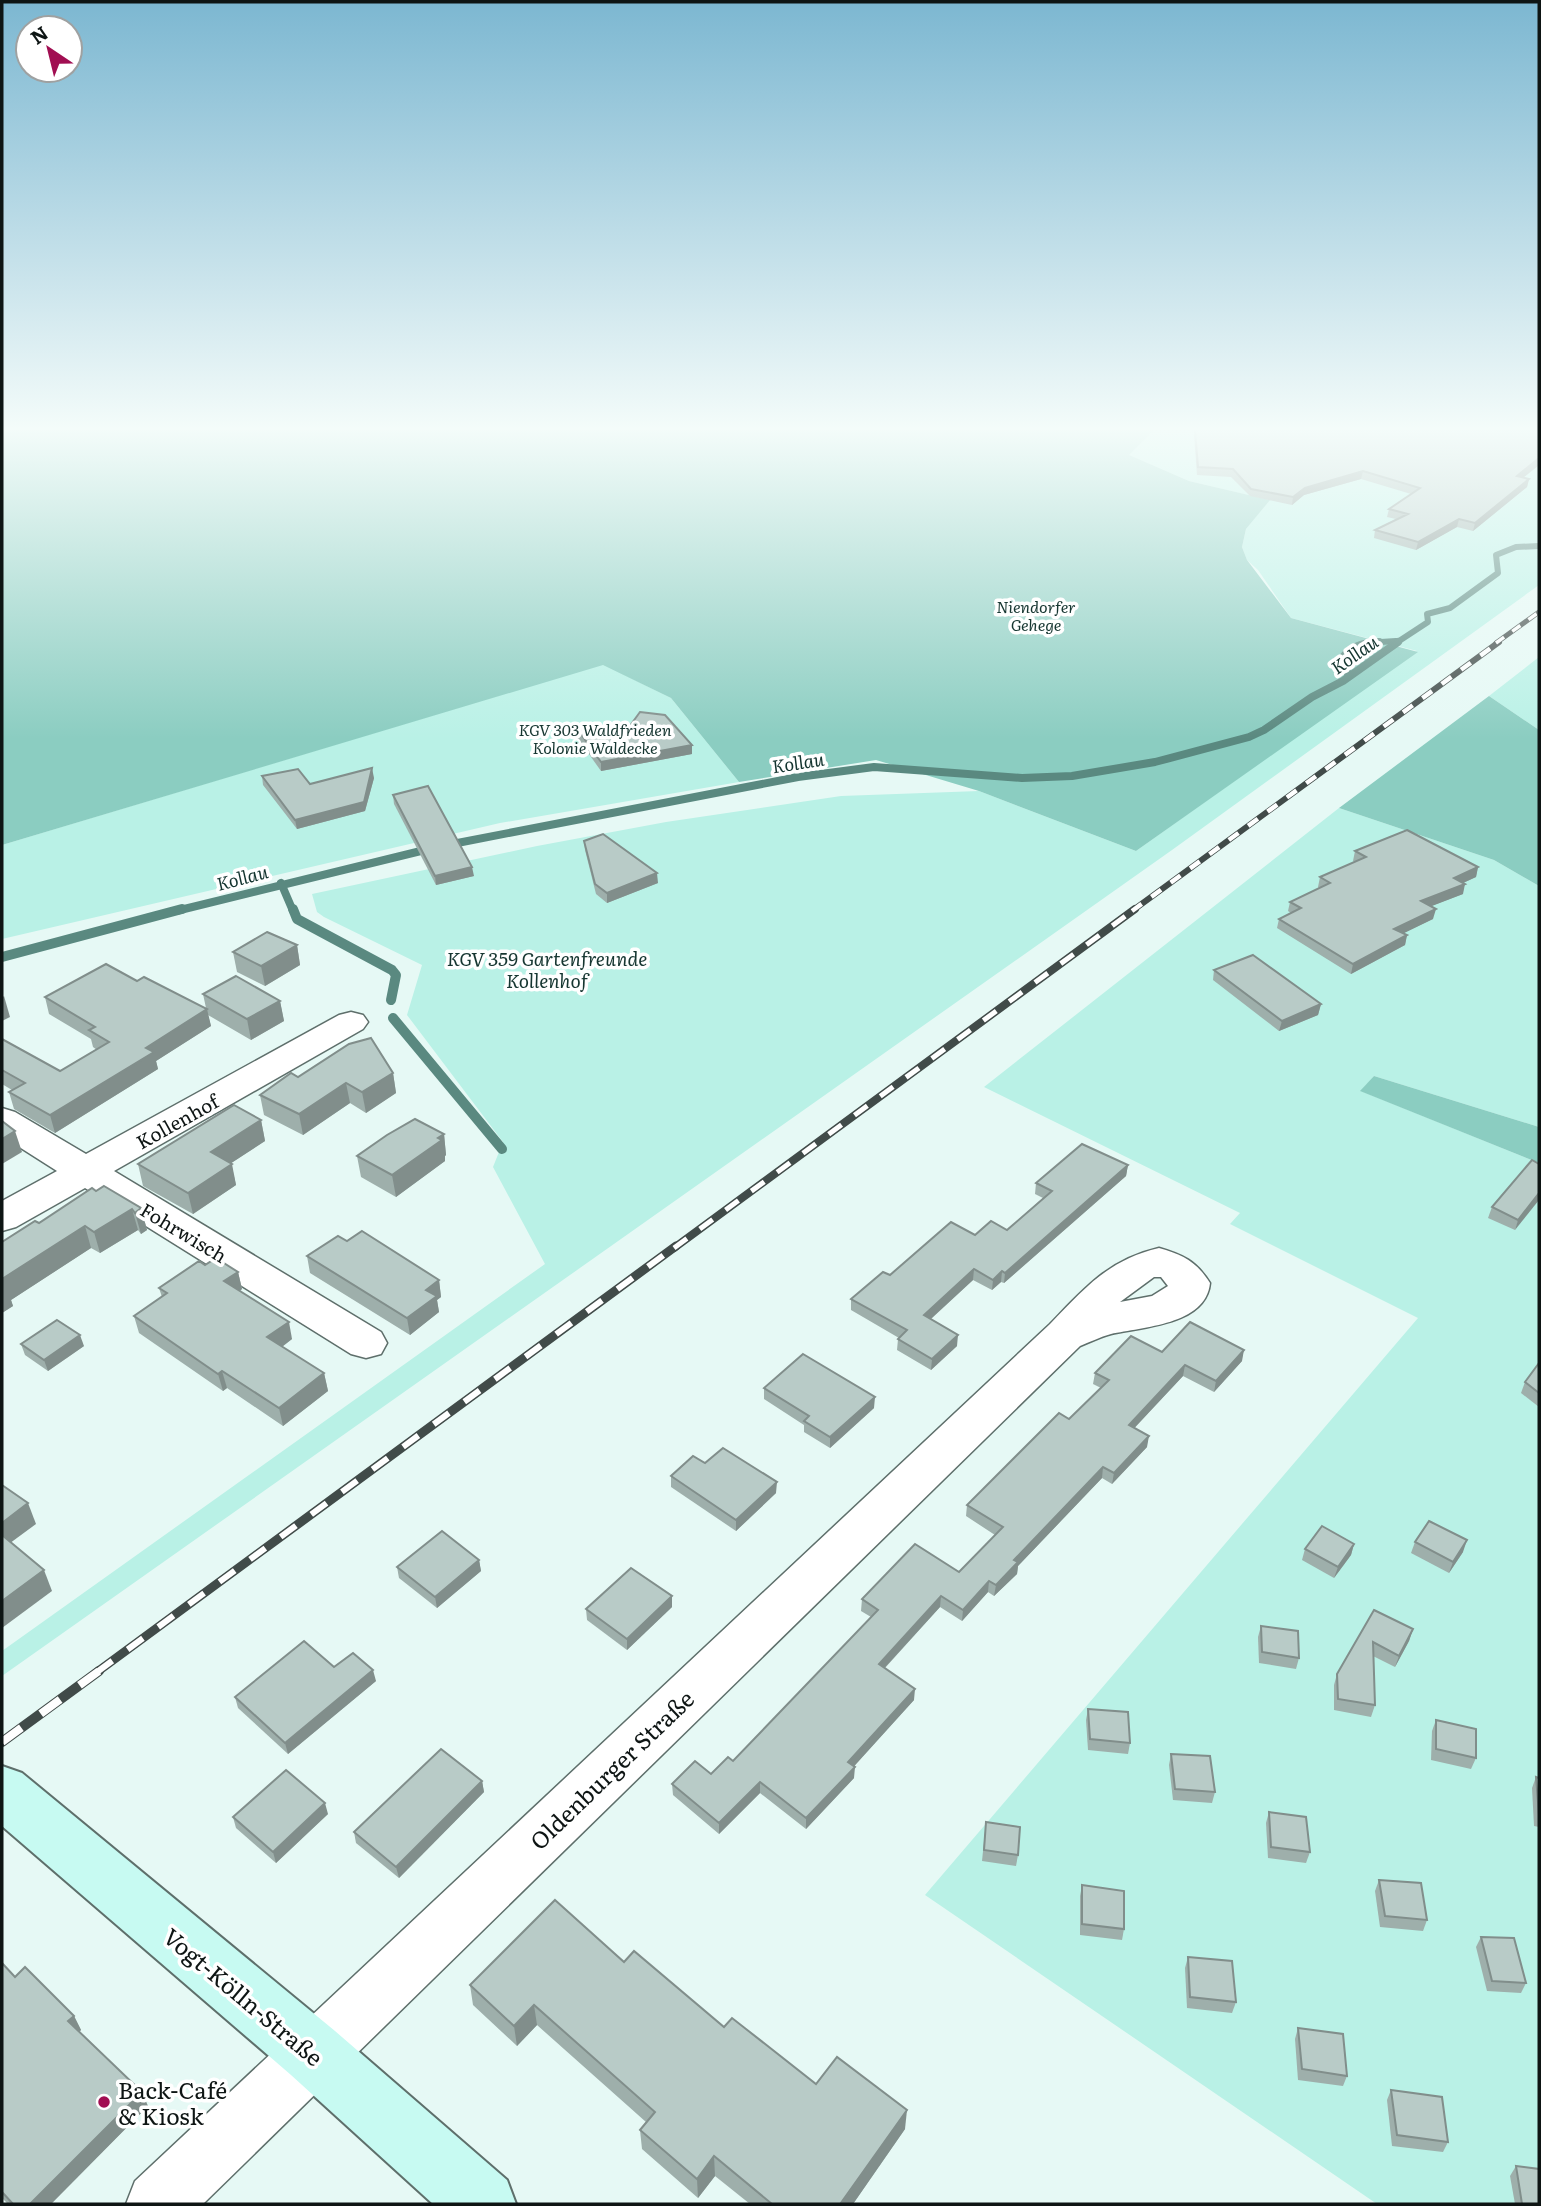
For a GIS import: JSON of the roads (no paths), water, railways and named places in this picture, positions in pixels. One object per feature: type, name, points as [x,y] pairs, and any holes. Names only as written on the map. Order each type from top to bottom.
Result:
[{"type":"street","name":"Kollenhof","points":[[2,1219],[351,1022]]},
{"type":"street","name":"Fohrwisch","points":[[2,1121],[366,1343]]},
{"type":"street","name":"Oldenburger Straße","points":[[158,2204],[1065,1335]]},
{"type":"street","name":"Vogt-Kölln-Straße","points":[[2,1791],[313,2053],[483,2204]]},
{"type":"waterway","name":"Kollau","points":[[1396,643],[1428,622],[1427,614],[1450,608],[1498,573],[1496,555],[1516,547],[1539,546]]},
{"type":"waterway","points":[[1375,642],[1396,641]]},
{"type":"waterway","points":[[1349,676],[1341,660],[1348,651],[1375,642]]},
{"type":"waterway","points":[[1365,643],[1375,642]]},
{"type":"waterway","name":"Kollau","points":[[447,845],[798,777],[874,767],[1022,778],[1072,776],[1155,762],[1249,737],[1264,730],[1312,697],[1343,681],[1398,642]]},
{"type":"waterway","name":"Kollau","points":[[282,885],[429,849]]},
{"type":"waterway","name":"Kollau","points":[[176,911],[282,885]]},
{"type":"waterway","points":[[282,885],[293,911]]},
{"type":"waterway","name":"Kollau","points":[[2,957],[182,909]]},
{"type":"waterway","points":[[293,909],[297,919],[392,970],[396,975],[391,1000]]},
{"type":"waterway","points":[[393,1018],[502,1149]]},
{"type":"railway","points":[[1496,643],[1539,612]]},
{"type":"railway","points":[[1132,911],[1499,642]]},
{"type":"railway","points":[[674,1248],[1135,909]]},
{"type":"railway","points":[[97,1672],[676,1246]]},
{"type":"railway","points":[[2,1742],[99,1671]]},
{"type":"place","name":"Back-Café & Kiosk","points":[[104,2102]]},
{"type":"park label","name":"Niendorfer Gehege","points":[[1036,615]]},
{"type":"park label","name":"KGV 303 Waldfrieden Kolonie Waldecke","points":[[595,738]]},
{"type":"park label","name":"KGV 359 Gartenfreunde Kollenhof","points":[[547,969]]}]
